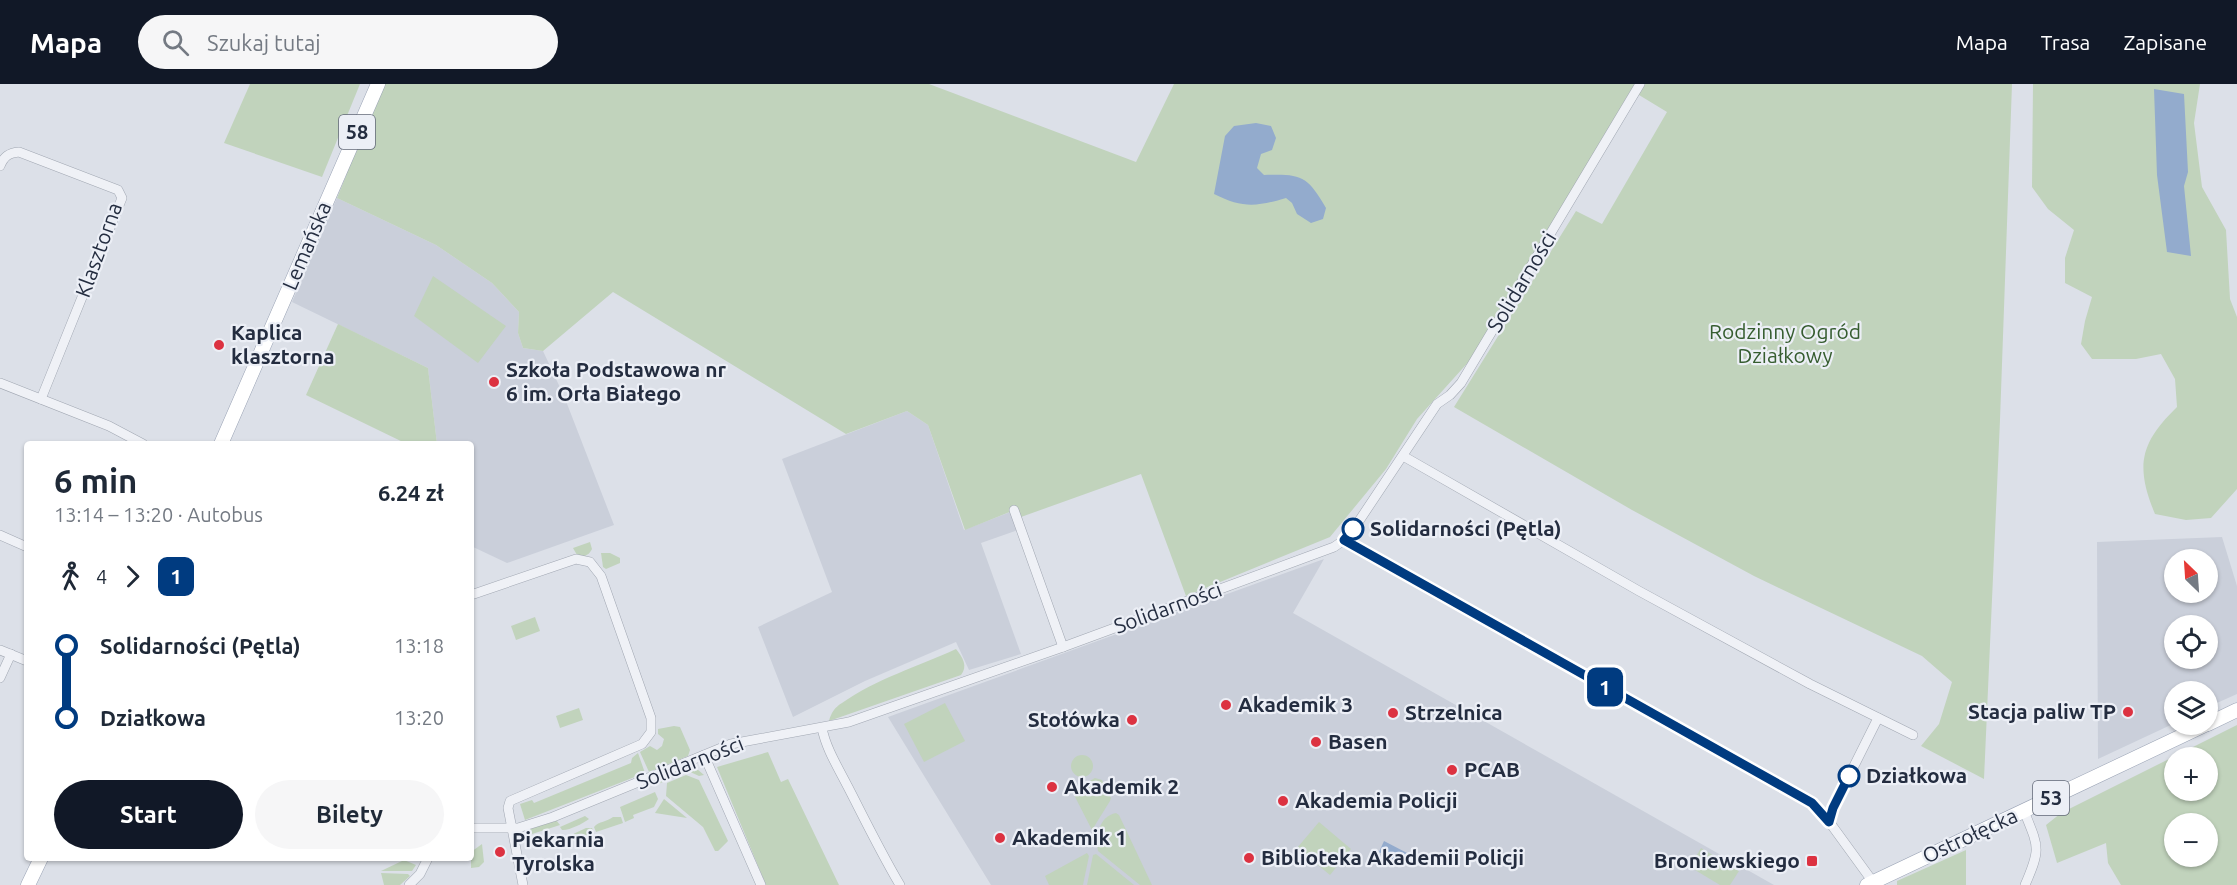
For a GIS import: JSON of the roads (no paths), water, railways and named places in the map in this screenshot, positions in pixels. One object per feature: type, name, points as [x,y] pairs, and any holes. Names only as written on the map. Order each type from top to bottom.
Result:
[{"type":"main road","name":"Lemańska","points":[[222,441],[378,84]]},
{"type":"main road","name":"Ostrołęcka","points":[[2218,719],[2237,710]]},
{"type":"main road","name":"Ostrołęcka","points":[[1870,883],[2185,735]]},
{"type":"main road","points":[[28,885],[39,861]]},
{"type":"street","name":"Solidarności","points":[[474,828],[512,828],[554,817],[744,740],[849,722],[1063,647],[1334,547],[1344,540],[1357,524],[1437,404],[1450,395],[1461,382],[1640,84]]},
{"type":"street","name":"Klasztorna","points":[[0,166],[9,153],[19,152],[118,190],[122,198],[41,399]]},
{"type":"street","points":[[0,383],[109,426],[137,441]]},
{"type":"street","points":[[1403,456],[1639,591],[1810,684],[1912,735]]},
{"type":"street","points":[[1014,510],[1063,647]]},
{"type":"street","points":[[0,535],[24,546]]},
{"type":"street","points":[[1344,540],[1812,803],[1829,822],[1870,883]]},
{"type":"street","points":[[474,594],[576,558],[590,562],[601,576],[651,718],[651,732],[642,744],[510,801],[508,808],[523,885]]},
{"type":"street","points":[[0,650],[24,660]]},
{"type":"street","points":[[0,678],[11,654]]},
{"type":"street","points":[[1829,822],[1833,808],[1878,718]]},
{"type":"street","points":[[822,728],[824,738],[885,860],[900,885]]},
{"type":"street","points":[[704,755],[761,885]]},
{"type":"street","points":[[2024,811],[2035,838],[2037,855],[2025,885]]},
{"type":"street","points":[[410,885],[420,874],[426,861]]},
{"type":"water","points":[[2154,89],[2184,94],[2188,172],[2184,186],[2191,256],[2167,252],[2157,175]]},
{"type":"water","points":[[1256,123],[1271,126],[1276,138],[1272,150],[1261,154],[1257,168],[1264,175],[1295,176],[1308,183],[1326,208],[1323,219],[1311,223],[1297,214],[1292,203],[1286,198],[1249,205],[1233,202],[1214,194],[1225,136],[1234,126]]},
{"type":"water","points":[[1384,841],[1409,854],[1403,865],[1379,852]]},
{"type":"place","name":"Kaplica klasztorna","points":[[219,345]]},
{"type":"place","name":"Szkoła Podstawowa nr 6 im. Orła Białego","points":[[494,382]]},
{"type":"place","name":"Solidarności (Pętla)","points":[[1353,529]]},
{"type":"place","name":"Akademik 3","points":[[1226,705]]},
{"type":"place","name":"Stacja paliw TP","points":[[2128,712]]},
{"type":"place","name":"Strzelnica","points":[[1393,713]]},
{"type":"place","name":"Stołówka","points":[[1132,720]]},
{"type":"place","name":"Basen","points":[[1316,742]]},
{"type":"place","name":"PCAB","points":[[1452,770]]},
{"type":"place","name":"Działkowa","points":[[1849,776]]},
{"type":"place","name":"Akademik 2","points":[[1052,787]]},
{"type":"place","name":"Akademia Policji","points":[[1283,801]]},
{"type":"place","name":"Akademik 1","points":[[1000,838]]},
{"type":"place","name":"Piekarnia Tyrolska","points":[[500,852]]},
{"type":"place","name":"Biblioteka Akademii Policji","points":[[1249,858]]},
{"type":"place","name":"Broniewskiego","points":[[1812,861]]},
{"type":"park label","name":"Rodzinny Ogród Działkowy","points":[[1785,344]]}]
